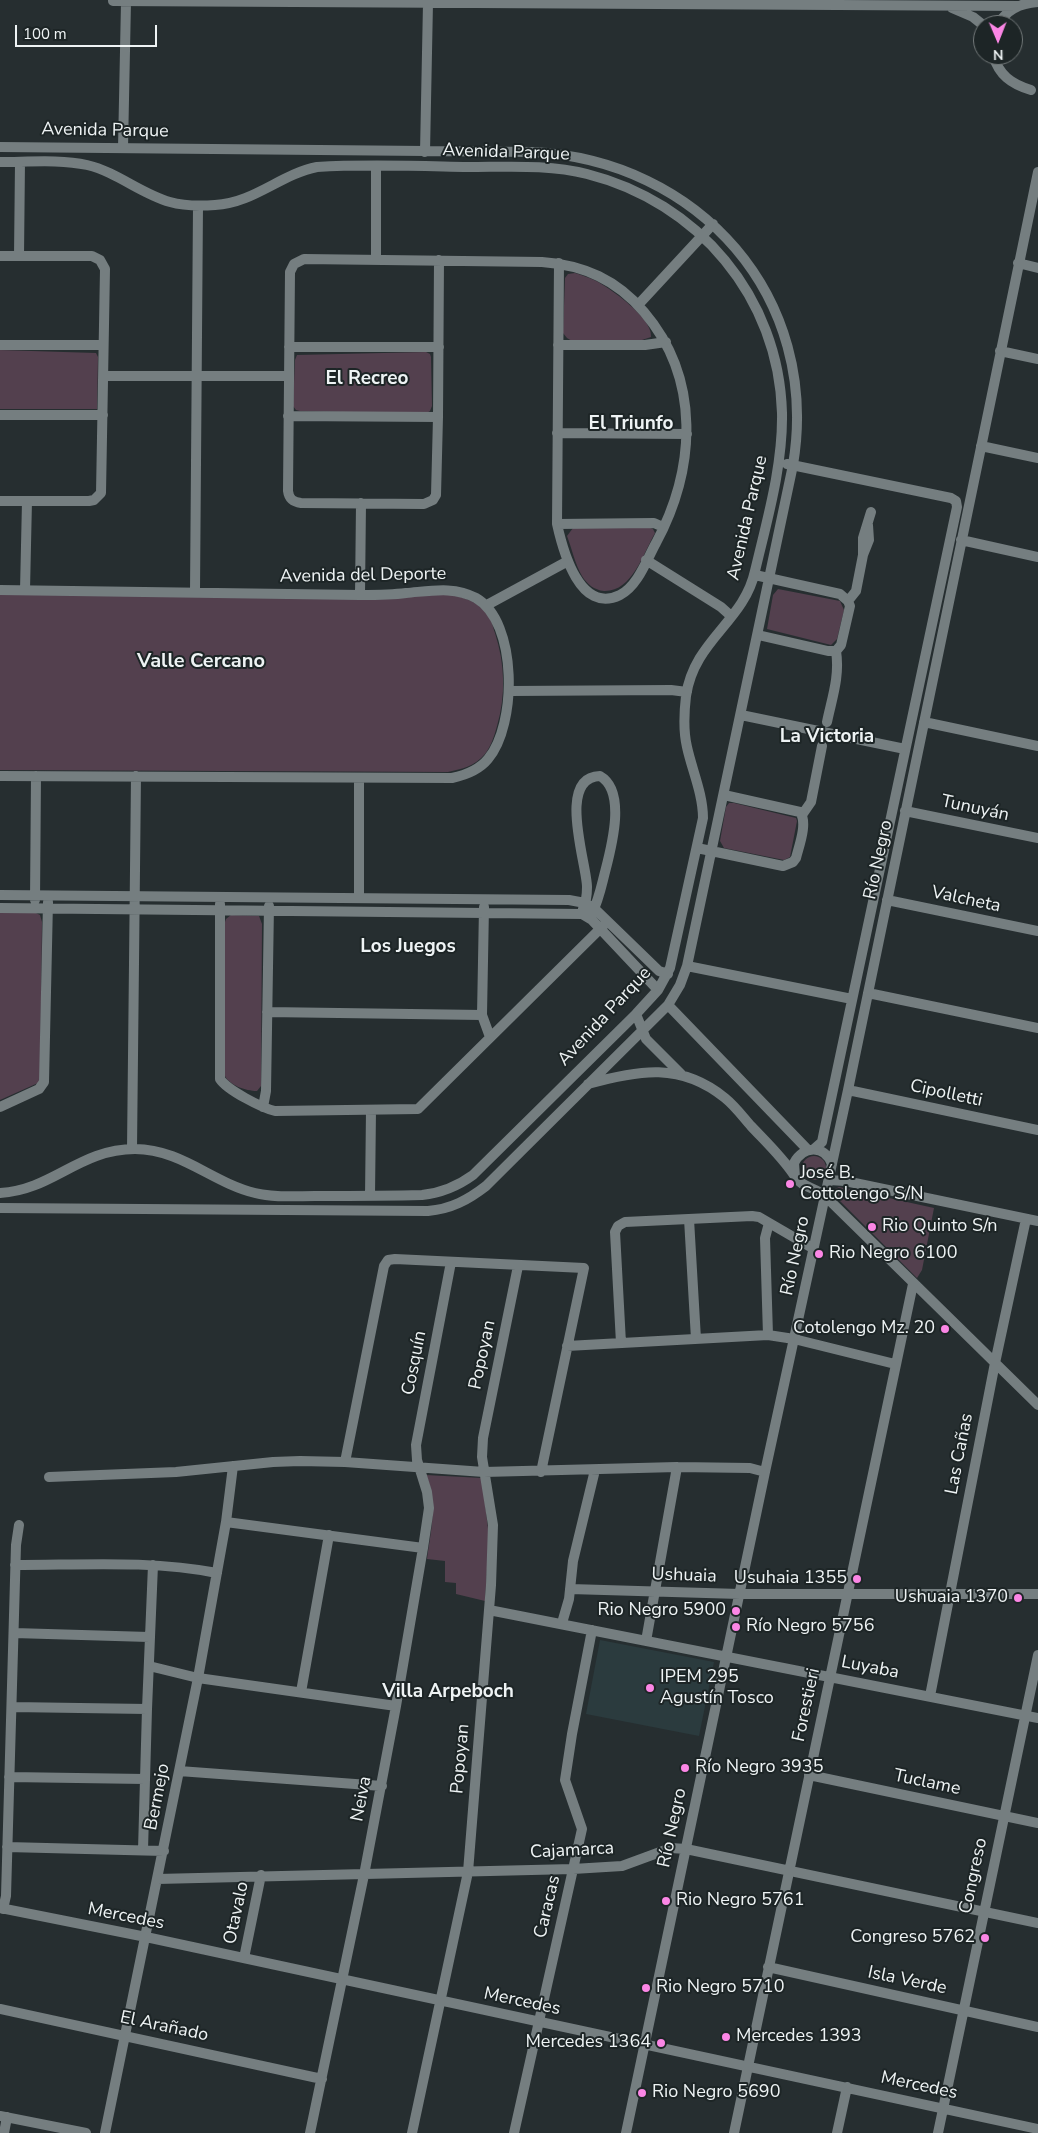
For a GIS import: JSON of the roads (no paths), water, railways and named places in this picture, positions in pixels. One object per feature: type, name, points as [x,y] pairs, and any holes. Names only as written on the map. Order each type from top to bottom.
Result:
[{"type":"street","points":[[113,2],[947,6],[1019,6],[1038,2]]},
{"type":"street","points":[[123,148],[126,2]]},
{"type":"street","points":[[425,152],[428,3]]},
{"type":"street","points":[[947,6],[973,17]]},
{"type":"street","points":[[1006,15],[1009,11],[1019,6]]},
{"type":"street","points":[[996,65],[1005,77],[1017,86],[1031,90]]},
{"type":"street","name":"Avenida Parque","points":[[0,147],[532,152],[586,158],[637,174],[663,187],[697,210],[737,250],[755,274],[770,299],[788,348],[796,390],[797,426],[793,465],[758,635],[687,966],[680,986],[668,1005],[486,1186],[472,1197],[443,1210],[428,1211],[0,1208]]},
{"type":"street","points":[[86,164],[87,147]]},
{"type":"street","points":[[307,169],[308,150]]},
{"type":"street","name":"Avenida Parque","points":[[0,162],[86,164],[113,174],[170,202],[198,206],[230,204],[242,200],[296,172],[329,166],[547,168],[585,173],[632,189],[651,199],[703,236],[722,256],[750,295],[770,341],[779,376],[782,416],[779,462],[748,595],[700,654],[690,676],[684,714],[685,737],[703,811],[697,848],[668,974],[658,990],[636,1014],[464,1182],[433,1194],[274,1196],[256,1193],[228,1183],[184,1160],[155,1151],[132,1149],[102,1153],[78,1162],[38,1186],[15,1192],[0,1193]]},
{"type":"street","points":[[19,256],[20,162]]},
{"type":"street","points":[[376,166],[376,260]]},
{"type":"street","name":"Río Negro","points":[[626,2133],[765,1472],[848,1090],[1018,263],[1038,176]]},
{"type":"street","points":[[195,592],[198,206]]},
{"type":"street","points":[[638,305],[713,224]]},
{"type":"street","points":[[0,256],[92,256],[100,260],[104,269],[102,487],[99,496],[89,501],[0,501]]},
{"type":"street","points":[[439,260],[437,489],[432,500],[424,504],[301,503],[294,502],[291,499],[288,490],[288,416],[290,272],[294,264],[304,260],[439,260],[559,263],[587,270],[627,294],[638,305],[666,342],[684,390],[687,434],[679,485],[663,527],[628,589],[621,594],[607,598],[592,595],[574,574],[557,524],[559,263]]},
{"type":"street","points":[[1018,263],[1038,268]]},
{"type":"street","points":[[558,345],[645,345],[666,342]]},
{"type":"street","points":[[0,345],[104,346]]},
{"type":"street","points":[[289,347],[439,347]]},
{"type":"street","points":[[1000,351],[1038,359]]},
{"type":"street","points":[[104,376],[289,376]]},
{"type":"street","points":[[0,415],[103,415]]},
{"type":"street","points":[[288,416],[438,417]]},
{"type":"street","points":[[557,433],[687,434]]},
{"type":"street","points":[[981,446],[1038,458]]},
{"type":"street","points":[[779,462],[793,465]]},
{"type":"street","name":"Río Negro","points":[[793,465],[951,498],[956,501],[957,507],[822,1142],[811,1150]]},
{"type":"street","points":[[25,590],[27,501]]},
{"type":"street","points":[[360,595],[361,503]]},
{"type":"street","points":[[848,601],[856,591],[863,554],[863,538],[871,512]]},
{"type":"street","points":[[557,524],[654,523],[663,527]]},
{"type":"street","points":[[961,540],[1038,557]]},
{"type":"street","points":[[646,560],[721,607],[731,616]]},
{"type":"street","points":[[0,776],[452,778],[480,768],[494,750],[502,731],[507,714],[510,691],[506,654],[501,633],[487,605],[568,561]]},
{"type":"street","points":[[754,575],[840,594],[848,601],[850,606],[841,645],[836,651]]},
{"type":"street","name":"Avenida del Deporte","points":[[0,590],[360,595],[448,590],[468,594],[487,605]]},
{"type":"street","points":[[758,635],[828,651],[836,651]]},
{"type":"street","points":[[827,722],[830,694],[839,666],[836,651]]},
{"type":"street","points":[[510,691],[671,690],[687,692]]},
{"type":"street","points":[[741,714],[905,749]]},
{"type":"street","points":[[924,722],[1038,746]]},
{"type":"street","points":[[697,848],[783,866],[789,865],[796,858],[803,823],[802,815],[811,802],[822,746]]},
{"type":"street","points":[[35,908],[36,776]]},
{"type":"street","points":[[132,1149],[136,776]]},
{"type":"street","points":[[588,911],[609,854],[615,821],[610,787],[600,776],[590,779],[582,786],[577,807],[576,828],[587,881],[588,911],[600,929],[658,990]]},
{"type":"street","points":[[359,778],[359,898]]},
{"type":"street","points":[[724,794],[794,810],[802,815]]},
{"type":"street","name":"Tunuyán","points":[[905,811],[1038,838]]},
{"type":"street","points":[[0,895],[484,901],[569,900],[608,921],[659,971],[668,974]]},
{"type":"street","points":[[0,1108],[39,1089],[44,1082],[48,896]]},
{"type":"street","points":[[220,898],[220,1079],[226,1086],[263,1107],[276,1111],[418,1109],[608,921]]},
{"type":"street","points":[[263,1107],[266,1091],[269,898]]},
{"type":"street","name":"Valcheta","points":[[887,900],[1038,932]]},
{"type":"street","points":[[484,901],[482,1015],[490,1037]]},
{"type":"street","points":[[0,908],[484,914],[588,911]]},
{"type":"street","points":[[687,966],[852,999]]},
{"type":"street","points":[[868,993],[1038,1028]]},
{"type":"street","points":[[668,1005],[811,1150]]},
{"type":"street","points":[[267,1012],[482,1015]]},
{"type":"street","points":[[636,1014],[642,1031],[656,1050],[687,1078]]},
{"type":"street","points":[[587,1084],[643,1071],[662,1071],[705,1085],[727,1100],[783,1159],[795,1177],[805,1186],[813,1188],[825,1196],[1038,1405]]},
{"type":"street","points":[[560,1089],[571,1100]]},
{"type":"street","name":"Cipolletti","points":[[848,1090],[1038,1130]]},
{"type":"street","points":[[370,1196],[371,1110]]},
{"type":"street","points":[[795,1177],[794,1163],[800,1154],[811,1150],[822,1151],[829,1157],[832,1164]]},
{"type":"street","points":[[813,1188],[822,1186],[829,1180],[845,1181],[1038,1221]]},
{"type":"street","points":[[621,1343],[615,1232],[618,1226],[625,1222],[759,1217],[814,1249]]},
{"type":"street","points":[[689,1219],[696,1339]]},
{"type":"street","name":"Las Cañas","points":[[930,1696],[995,1363],[1026,1219]]},
{"type":"street","points":[[768,1335],[765,1238],[769,1223]]},
{"type":"street","points":[[345,1462],[384,1266],[388,1260],[584,1268],[566,1346],[541,1472]]},
{"type":"street","name":"Cosquín","points":[[421,1468],[417,1460],[416,1445],[451,1262]]},
{"type":"street","name":"Popoyan","points":[[412,2133],[468,1872],[489,1610],[493,1525],[484,1472],[483,1438],[518,1266]]},
{"type":"street","name":"Forestieri","points":[[734,2133],[913,1284]]},
{"type":"street","points":[[566,1346],[768,1335],[794,1338],[895,1364]]},
{"type":"street","points":[[49,1477],[176,1472],[273,1462],[345,1462],[484,1472],[677,1467],[750,1468],[765,1472]]},
{"type":"street","name":"Bermejo","points":[[105,2133],[198,1678],[226,1522],[233,1466]]},
{"type":"street","points":[[646,1641],[653,1592],[677,1467]]},
{"type":"street","name":"Neiva","points":[[310,2133],[382,1786],[423,1548],[428,1508],[427,1492],[421,1468]]},
{"type":"street","points":[[562,1623],[570,1589],[573,1561],[595,1470]]},
{"type":"street","points":[[226,1522],[423,1548]]},
{"type":"street","points":[[2,1908],[6,1896],[16,1565],[19,1525]]},
{"type":"street","points":[[301,1692],[329,1535]]},
{"type":"street","points":[[16,1565],[153,1565],[185,1567],[217,1573]]},
{"type":"street","points":[[144,1850],[149,1637],[153,1565]]},
{"type":"street","name":"Ushuaia","points":[[570,1589],[740,1594],[1038,1594]]},
{"type":"street","name":"Luyaba","points":[[489,1610],[1038,1718]]},
{"type":"street","name":"Caracas","points":[[514,2133],[582,1828],[565,1780],[592,1630]]},
{"type":"street","points":[[14,1633],[149,1637]]},
{"type":"street","name":"Congreso","points":[[938,2133],[1038,1655]]},
{"type":"street","points":[[149,1666],[198,1678],[396,1706]]},
{"type":"street","points":[[12,1707],[147,1709]]},
{"type":"street","points":[[179,1771],[382,1786]]},
{"type":"street","name":"Tuclame","points":[[808,1775],[1038,1822]]},
{"type":"street","points":[[9,1777],[145,1779]]},
{"type":"street","points":[[7,1847],[164,1851]]},
{"type":"street","name":"Cajamarca","points":[[157,1879],[573,1869],[622,1866],[671,1848],[686,1849],[1038,1923]]},
{"type":"street","name":"Otavalo","points":[[244,1958],[261,1875]]},
{"type":"street","name":"Mercedes","points":[[2,1908],[146,1937],[1038,2129]]},
{"type":"street","name":"Isla Verde","points":[[768,1967],[1038,2027]]},
{"type":"street","name":"El Arañado","points":[[0,2009],[322,2079]]},
{"type":"street","points":[[838,2133],[847,2087]]},
{"type":"street","points":[[4,2133],[4,2117],[86,2133]]},
{"type":"place","name":"José B. Cottolengo S/N","points":[[790,1184]]},
{"type":"place","name":"Rio Quinto S/n","points":[[872,1227]]},
{"type":"place","name":"Rio Negro 6100","points":[[819,1254]]},
{"type":"place","name":"Cotolengo Mz. 20","points":[[945,1329]]},
{"type":"place","name":"Usuhaia 1355","points":[[857,1579]]},
{"type":"place","name":"Ushuaia 1370","points":[[1018,1598]]},
{"type":"place","name":"Rio Negro 5900","points":[[736,1611]]},
{"type":"place","name":"Río Negro 5756","points":[[736,1627]]},
{"type":"place","name":"IPEM 295 Agustín Tosco","points":[[650,1688]]},
{"type":"place","name":"Río Negro 3935","points":[[685,1768]]},
{"type":"place","name":"Rio Negro 5761","points":[[666,1901]]},
{"type":"place","name":"Congreso 5762","points":[[985,1938]]},
{"type":"place","name":"Rio Negro 5710","points":[[646,1988]]},
{"type":"place","name":"Mercedes 1393","points":[[726,2037]]},
{"type":"place","name":"Mercedes 1364","points":[[661,2043]]},
{"type":"place","name":"Rio Negro 5690","points":[[642,2093]]},
{"type":"district","name":"El Recreo","points":[[367,379]]},
{"type":"district","name":"El Triunfo","points":[[631,424]]},
{"type":"district","name":"Valle Cercano","points":[[201,662]]},
{"type":"district","name":"La Victoria","points":[[827,737]]},
{"type":"district","name":"Los Juegos","points":[[408,947]]},
{"type":"district","name":"Villa Arpeboch","points":[[448,1692]]}]
